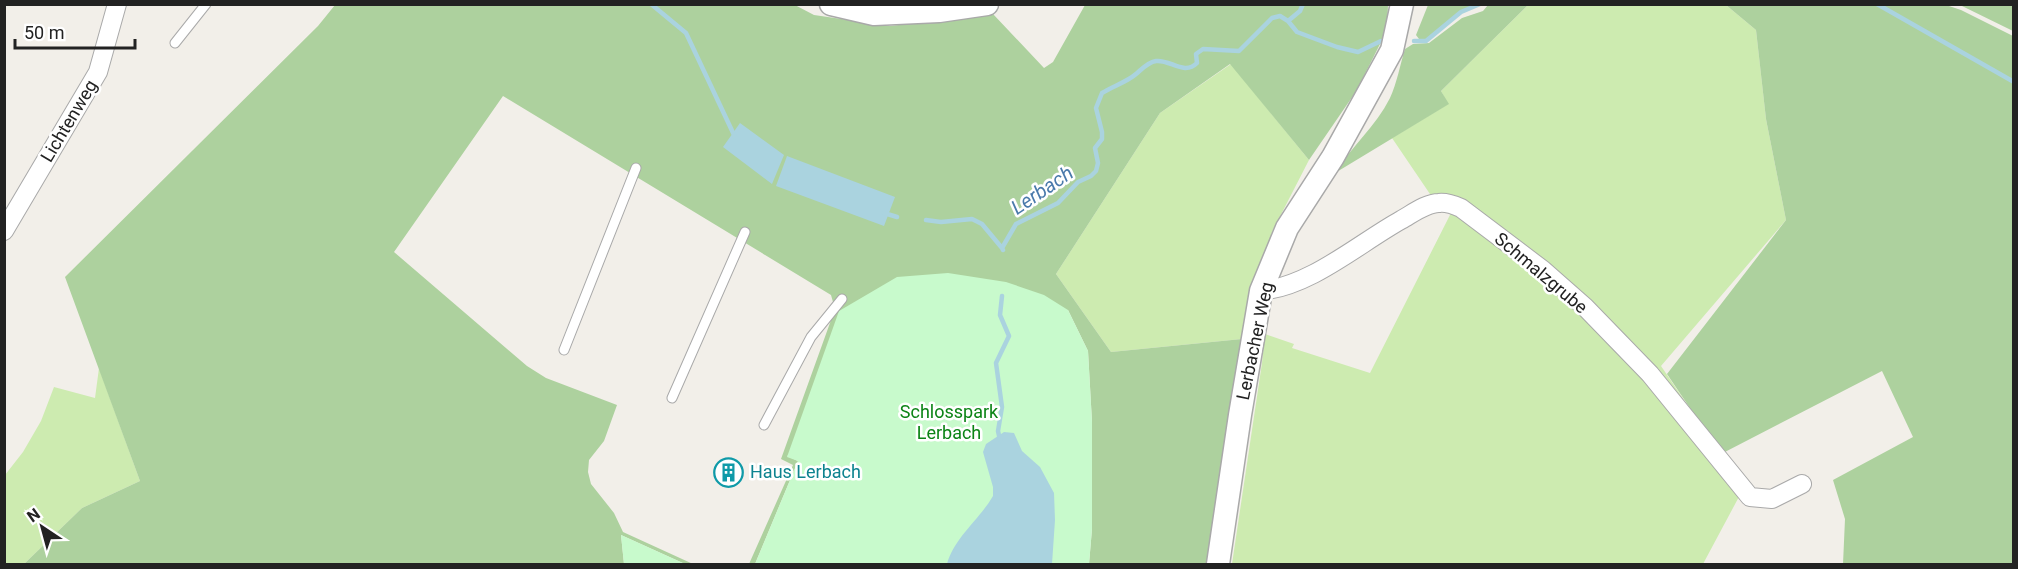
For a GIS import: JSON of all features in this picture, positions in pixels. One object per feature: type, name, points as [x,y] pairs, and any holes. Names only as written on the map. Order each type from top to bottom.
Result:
[{"type":"street","name":"Lichtenweg","points":[[4,231],[98,72],[117,4]]},
{"type":"street","points":[[831,4],[874,14],[939,11],[987,4]]},
{"type":"street","name":"Lerbacher Weg","points":[[1218,564],[1261,291],[1287,228],[1333,157],[1392,50],[1402,4]]},
{"type":"street","name":"Schmalzgrube","points":[[1261,291],[1272,290],[1306,278],[1382,230],[1421,209],[1438,202],[1451,204],[1461,208],[1543,270],[1584,307],[1650,374],[1750,497],[1772,499],[1802,484]]},
{"type":"lane","points":[[175,43],[206,4]]},
{"type":"lane","points":[[564,350],[636,168]]},
{"type":"lane","points":[[672,398],[745,232]]},
{"type":"lane","points":[[764,425],[811,337],[842,299]]},
{"type":"green space","points":[[793,4],[814,15],[890,26],[993,14],[1044,68],[1053,62],[1085,5],[1388,5],[1387,30],[1357,90],[1309,160],[1230,64],[1160,113],[1056,274],[1111,352],[1242,339],[1207,564],[1089,564],[1092,529],[1092,422],[1088,351],[1068,310],[787,456],[798,461],[755,564],[749,564],[793,465],[781,459],[835,309],[831,295],[503,96],[394,252],[527,366],[546,378],[617,405],[604,441],[589,460],[588,472],[591,484],[614,513],[623,532],[693,564],[685,564],[621,535],[624,564],[24,564],[82,508],[140,481],[65,277],[318,26],[335,5]]},
{"type":"green space","points":[[1428,4],[1481,5],[1458,15],[1428,40],[1417,41],[1419,39],[1416,35]]},
{"type":"green space","points":[[1488,5],[1528,5],[1441,91],[1449,104],[1335,173],[1371,127],[1390,98],[1405,49],[1413,44],[1429,43],[1462,18],[1483,11]]},
{"type":"green space","points":[[1528,5],[1726,5],[1756,30],[1766,119],[1786,220],[1661,366],[1721,454],[1591,306],[1432,197],[1392,138],[1448,104],[1441,91]]},
{"type":"green space","points":[[1726,5],[1946,5],[2013,36],[2013,564],[1843,564],[1845,519],[1833,480],[1913,437],[1882,371],[1721,454],[1667,374],[1786,220],[1766,119],[1756,30]]},
{"type":"green space","points":[[1957,5],[2013,5],[2013,31],[1962,6]]},
{"type":"green space","points":[[1231,64],[1309,160],[1272,232],[1242,339],[1111,352],[1056,274],[1160,113]]},
{"type":"green space","points":[[1452,211],[1544,275],[1649,380],[1741,493],[1703,564],[1232,564],[1265,334],[1294,344],[1292,348],[1370,373]]},
{"type":"green space","name":"Schlosspark Lerbach","points":[[948,273],[1006,282],[1044,295],[1068,310],[1088,351],[1092,422],[1092,529],[1089,564],[755,564],[798,461],[787,457],[839,311],[897,277]]},
{"type":"green space","points":[[99,368],[140,481],[82,508],[24,564],[5,564],[5,475],[23,452],[41,421],[54,387],[95,398]]},
{"type":"green space","points":[[621,535],[685,564],[624,564]]},
{"type":"water","points":[[740,123],[784,155],[772,184],[723,147]]},
{"type":"water","points":[[787,156],[895,197],[884,226],[776,186]]},
{"type":"water","points":[[1004,432],[1014,433],[1022,451],[1040,467],[1054,493],[1052,564],[947,564],[961,537],[993,496],[993,487],[983,452],[986,444]]},
{"type":"waterway","points":[[651,4],[686,33],[735,137]]},
{"type":"waterway","points":[[1288,21],[1300,11],[1303,4]]},
{"type":"waterway","name":"Lerbach","points":[[1414,41],[1426,41],[1461,12],[1480,4]]},
{"type":"waterway","points":[[1877,4],[2014,82]]},
{"type":"waterway","name":"Lerbach","points":[[1003,250],[1016,224],[1058,203],[1078,182],[1096,171],[1098,163],[1095,148],[1102,139],[1096,108],[1102,93],[1128,79],[1150,63],[1161,61],[1187,68],[1197,63],[1196,54],[1203,49],[1239,51],[1272,18],[1280,16],[1288,21],[1297,32],[1337,47],[1358,52],[1381,41]]},
{"type":"waterway","points":[[884,213],[897,217]]},
{"type":"waterway","points":[[926,220],[941,222],[972,219],[982,224],[1002,248]]},
{"type":"waterway","name":"Lerbach","points":[[1000,440],[998,431],[1002,407],[996,363],[1009,336],[1000,315],[1002,296]]},
{"type":"place","name":"Haus Lerbach","points":[[729,472]]}]
